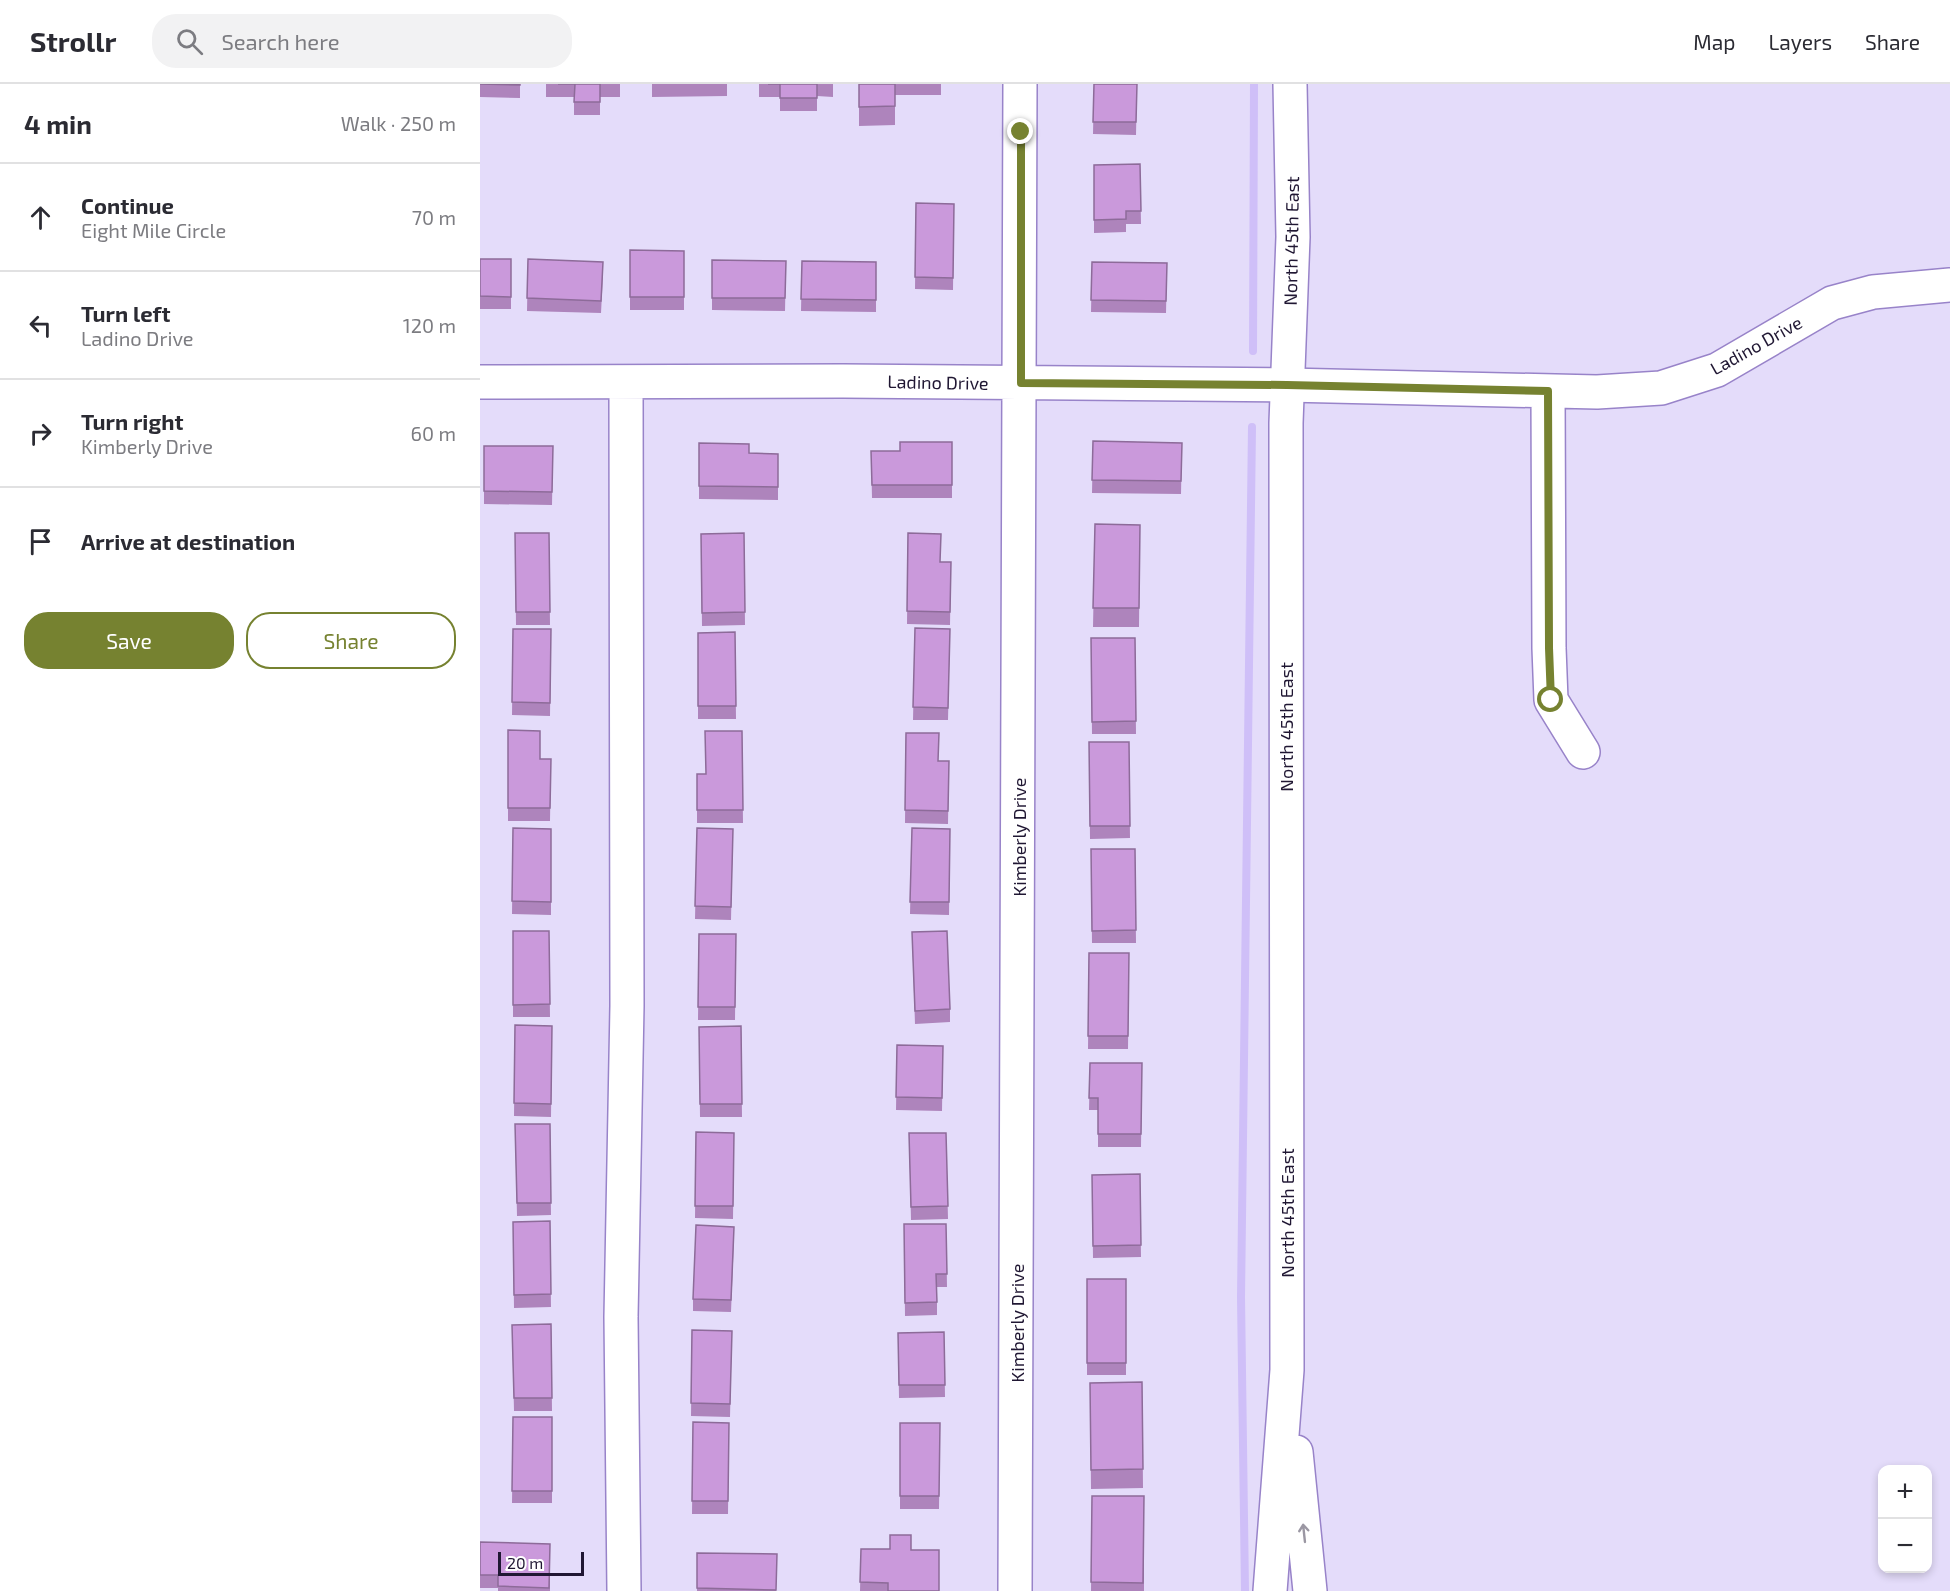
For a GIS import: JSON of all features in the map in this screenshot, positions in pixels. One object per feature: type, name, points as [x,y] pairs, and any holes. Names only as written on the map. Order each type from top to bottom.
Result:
[{"type":"street","name":"Kimberly Drive","points":[[1015,1591],[1021,383],[1020,84]]},
{"type":"street","name":"North 45th East","points":[[1270,1591],[1287,1370],[1287,385],[1293,237],[1290,84]]},
{"type":"street","name":"Ladino Drive","points":[[480,382],[843,381],[1287,385],[1597,392],[1661,388],[1717,370],[1832,303],[1873,292],[1950,285]]},
{"type":"street","points":[[624,1591],[621,1317],[627,1006],[626,382]]},
{"type":"street","points":[[1548,391],[1551,700],[1583,752]]},
{"type":"street","name":"North 45th East","points":[[1287,1370],[1310,1591]]},
{"type":"building","points":[[575,84],[600,84],[600,102],[574,102]]},
{"type":"building","points":[[780,84],[817,84],[817,98],[780,98]]},
{"type":"building","points":[[859,84],[895,84],[895,106],[859,107]]},
{"type":"building","points":[[1094,84],[1137,84],[1136,122],[1093,122]]},
{"type":"building","points":[[1140,164],[1141,211],[1126,211],[1126,219],[1094,220],[1094,165]]},
{"type":"building","points":[[916,203],[954,204],[953,278],[915,277]]},
{"type":"building","points":[[630,250],[684,251],[684,297],[630,297]]},
{"type":"building","points":[[480,259],[511,259],[511,297],[480,296]]},
{"type":"building","points":[[528,259],[603,262],[601,301],[527,298]]},
{"type":"building","points":[[712,260],[786,261],[785,298],[712,298]]},
{"type":"building","points":[[802,261],[876,262],[876,300],[801,299]]},
{"type":"building","points":[[1092,262],[1167,263],[1166,301],[1091,300]]},
{"type":"building","points":[[1093,441],[1182,443],[1181,481],[1092,480]]},
{"type":"building","points":[[900,442],[952,442],[952,485],[872,485],[871,451],[900,451]]},
{"type":"building","points":[[699,443],[749,444],[749,453],[778,454],[778,487],[699,486]]},
{"type":"building","points":[[484,446],[553,446],[552,492],[484,491]]},
{"type":"building","points":[[1095,524],[1140,525],[1139,608],[1093,608]]},
{"type":"building","points":[[515,533],[549,533],[550,612],[516,612]]},
{"type":"building","points":[[744,533],[745,612],[702,613],[701,534]]},
{"type":"building","points":[[908,533],[941,534],[940,562],[951,562],[950,612],[907,611]]},
{"type":"building","points":[[915,628],[950,629],[948,708],[913,707]]},
{"type":"building","points":[[513,629],[551,629],[550,703],[512,702]]},
{"type":"building","points":[[735,632],[736,706],[698,706],[698,633]]},
{"type":"building","points":[[1091,638],[1135,638],[1136,721],[1092,722]]},
{"type":"building","points":[[508,730],[540,731],[540,759],[551,759],[550,808],[508,808]]},
{"type":"building","points":[[705,731],[742,731],[743,810],[697,810],[697,774],[706,774]]},
{"type":"building","points":[[906,733],[939,733],[938,761],[949,761],[948,811],[905,810]]},
{"type":"building","points":[[1089,742],[1129,742],[1130,826],[1090,826]]},
{"type":"building","points":[[513,828],[551,829],[551,902],[512,901]]},
{"type":"building","points":[[697,828],[733,829],[731,907],[695,906]]},
{"type":"building","points":[[912,828],[950,829],[949,902],[910,902]]},
{"type":"building","points":[[1091,849],[1135,849],[1136,930],[1092,931]]},
{"type":"building","points":[[513,931],[549,931],[550,1004],[513,1005]]},
{"type":"building","points":[[947,931],[950,1009],[915,1011],[912,932]]},
{"type":"building","points":[[699,934],[736,934],[735,1007],[698,1007]]},
{"type":"building","points":[[1089,953],[1129,953],[1128,1036],[1088,1036]]},
{"type":"building","points":[[515,1025],[552,1026],[551,1104],[514,1103]]},
{"type":"building","points":[[741,1026],[742,1104],[700,1104],[699,1027]]},
{"type":"building","points":[[897,1045],[943,1046],[942,1098],[896,1097]]},
{"type":"building","points":[[1090,1063],[1142,1063],[1141,1134],[1098,1134],[1098,1098],[1089,1098]]},
{"type":"building","points":[[515,1124],[550,1124],[551,1203],[517,1203]]},
{"type":"building","points":[[696,1132],[734,1133],[733,1206],[695,1206]]},
{"type":"building","points":[[909,1133],[946,1133],[948,1206],[911,1207]]},
{"type":"building","points":[[1140,1174],[1141,1245],[1093,1246],[1092,1175]]},
{"type":"building","points":[[550,1221],[551,1294],[514,1295],[513,1222]]},
{"type":"building","points":[[904,1224],[946,1224],[947,1274],[936,1274],[937,1302],[905,1303]]},
{"type":"building","points":[[696,1225],[734,1227],[731,1300],[693,1299]]},
{"type":"building","points":[[1087,1279],[1126,1279],[1126,1363],[1087,1363]]},
{"type":"building","points":[[551,1324],[552,1398],[514,1398],[512,1325]]},
{"type":"building","points":[[692,1330],[732,1331],[730,1404],[691,1403]]},
{"type":"building","points":[[944,1332],[945,1385],[899,1385],[898,1333]]},
{"type":"building","points":[[1142,1382],[1143,1469],[1091,1470],[1090,1383]]},
{"type":"building","points":[[513,1417],[552,1417],[552,1491],[512,1491]]},
{"type":"building","points":[[693,1422],[729,1423],[728,1501],[692,1501]]},
{"type":"building","points":[[900,1423],[940,1423],[939,1496],[900,1496]]},
{"type":"building","points":[[1092,1496],[1144,1496],[1143,1583],[1091,1582]]},
{"type":"building","points":[[890,1535],[911,1535],[911,1550],[939,1550],[939,1591],[888,1591],[888,1583],[860,1582],[861,1549],[890,1549]]},
{"type":"building","points":[[480,1542],[550,1544],[549,1588],[498,1586],[498,1575],[480,1575]]},
{"type":"building","points":[[697,1553],[777,1554],[776,1590],[697,1588]]},
{"type":"waterway","points":[[1253,351],[1254,84]]},
{"type":"waterway","points":[[1245,1591],[1241,1297],[1252,427]]},
{"type":"route","points":[[1021,132],[1021,383],[1287,385],[1548,391],[1551,700]]}]
